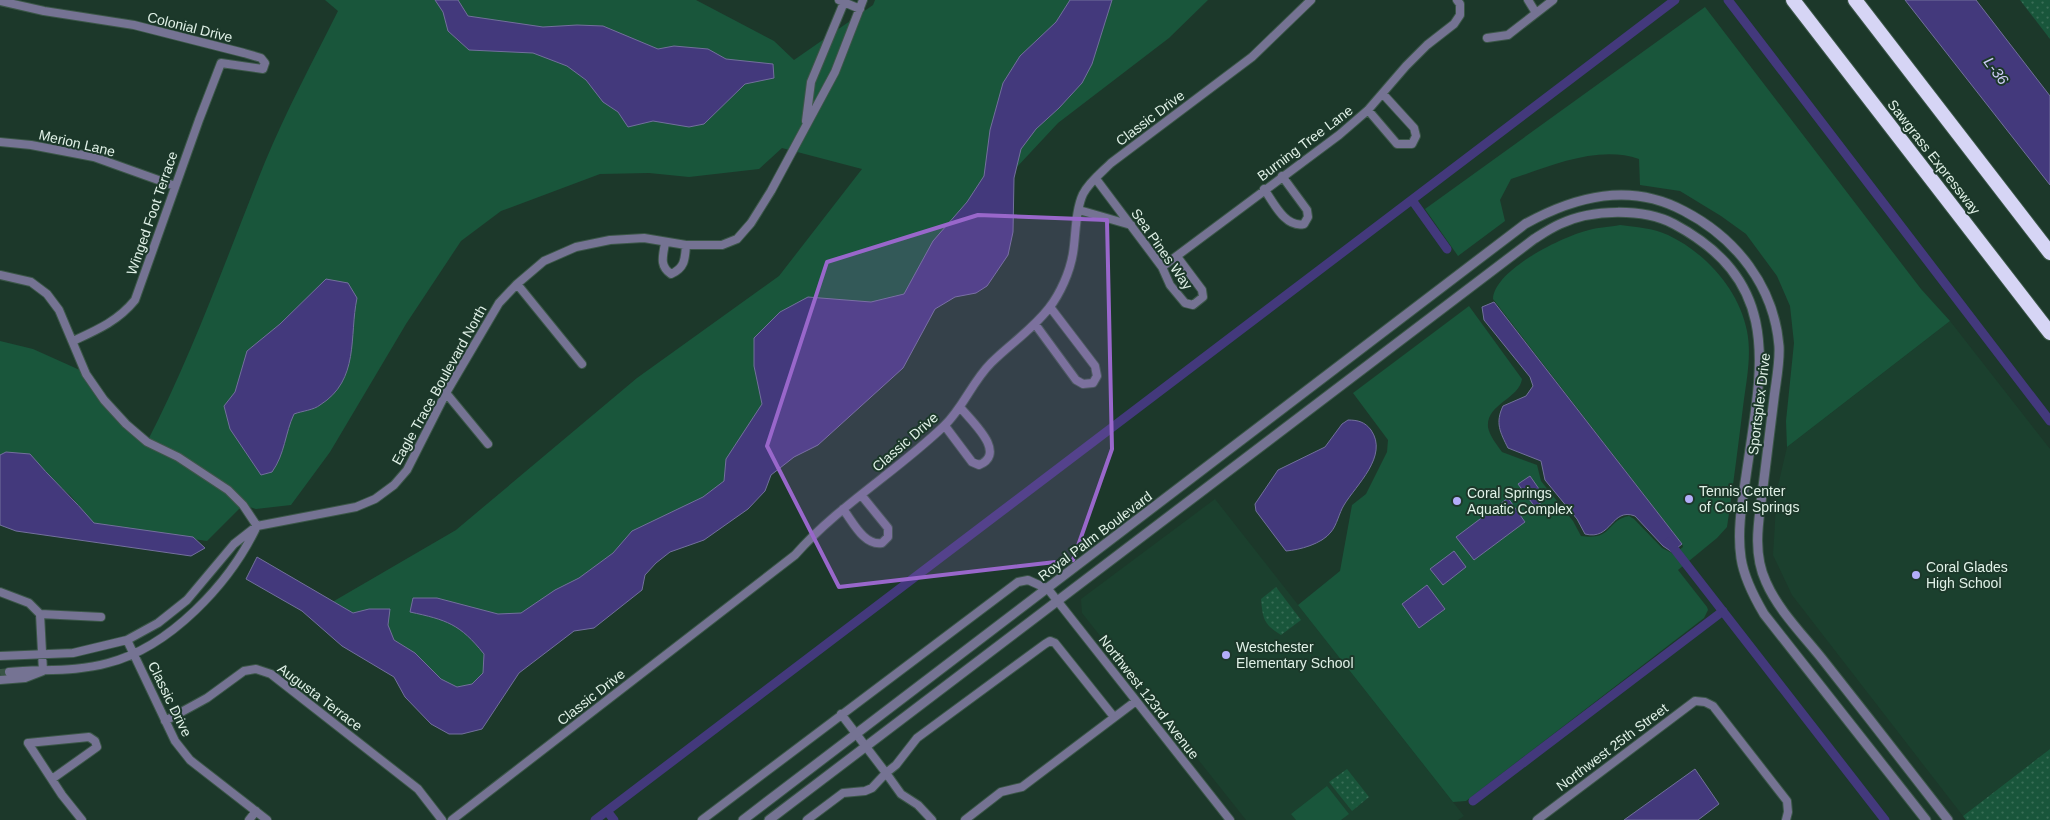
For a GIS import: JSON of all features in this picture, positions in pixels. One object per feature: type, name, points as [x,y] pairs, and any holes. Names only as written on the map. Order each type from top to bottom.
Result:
[{"type":"highway","name":"Sawgrass Expressway","points":[[1793,0],[2050,333]]},
{"type":"highway","points":[[1855,0],[2050,253]]},
{"type":"street","name":"Eagle Trace Boulevard North","points":[[0,656],[42,652],[73,653],[127,640],[158,623],[187,600],[234,544],[257,526],[356,507],[375,498],[394,485],[408,470],[446,393],[499,303],[517,284],[544,261],[576,247],[610,240],[636,239],[686,246],[722,245],[737,239],[751,223],[771,191],[835,72],[864,0]]},
{"type":"street","name":"Classic Drive","points":[[452,820],[795,555],[817,530],[862,496],[945,426],[960,407],[972,384],[991,363],[1050,307],[1065,279],[1073,255],[1083,194],[1111,163],[1252,57],[1312,0]]},
{"type":"street","name":"Burning Tree Lane","points":[[1162,267],[1178,258],[1264,189],[1339,135],[1368,110],[1422,50],[1454,24],[1460,15],[1460,4],[1456,0]]},
{"type":"street","points":[[1528,0],[1536,13]]},
{"type":"street","points":[[1487,38],[1508,35],[1553,0]]},
{"type":"street","name":"Colonial Drive","points":[[0,1],[44,11],[134,26],[244,53],[261,58],[265,63],[263,69],[254,70],[221,64]]},
{"type":"street","name":"Eagle Trace Boulevard North","points":[[805,126],[812,82],[842,1]]},
{"type":"street","points":[[842,1],[860,9]]},
{"type":"street","name":"Winged Foot Terrace","points":[[73,341],[107,325],[123,314],[135,300],[221,64]]},
{"type":"street","points":[[1368,110],[1397,144],[1412,144],[1416,136],[1414,128],[1383,94]]},
{"type":"street","name":"Merion Lane","points":[[0,142],[31,145],[94,157],[175,186]]},
{"type":"street","points":[[1264,189],[1288,222],[1296,226],[1304,224],[1308,217],[1307,210],[1282,176]]},
{"type":"street","name":"Sea Pines Way","points":[[1096,179],[1162,267],[1170,285],[1185,303],[1194,305],[1202,297],[1202,290],[1178,258]]},
{"type":"street","name":"Sportsplex Drive","points":[[1462,272],[1525,224],[1554,208],[1583,198],[1616,195],[1646,197],[1676,206],[1704,221],[1725,237],[1744,258],[1759,280],[1769,302],[1779,345],[1758,533],[1761,567],[1766,583],[1794,623],[1948,820]]},
{"type":"street","points":[[1079,210],[1130,225]]},
{"type":"street","name":"Sportsplex Drive","points":[[1472,285],[1534,239],[1561,223],[1588,215],[1620,213],[1644,215],[1670,222],[1694,235],[1715,250],[1744,287],[1754,310],[1759,334],[1760,370],[1740,531],[1741,559],[1746,577],[1764,614],[1926,820]]},
{"type":"street","points":[[666,243],[662,261],[665,270],[671,274],[679,271],[685,263],[686,246]]},
{"type":"street","name":"Royal Palm Boulevard","points":[[743,820],[1462,272]]},
{"type":"street","points":[[0,275],[31,282],[47,294],[59,310],[86,374],[104,400],[126,424],[147,442],[178,457],[228,490],[244,505],[257,526],[244,552],[198,608],[168,634],[134,654],[108,663],[76,669],[9,672]]},
{"type":"street","points":[[517,284],[582,364]]},
{"type":"street","name":"Royal Palm Boulevard","points":[[770,820],[1472,285]]},
{"type":"street","points":[[1034,324],[1076,380],[1083,384],[1093,383],[1096,376],[1095,366],[1050,307]]},
{"type":"street","points":[[446,393],[488,444]]},
{"type":"street","points":[[945,426],[972,462],[979,465],[987,462],[991,454],[990,445],[960,407]]},
{"type":"street","points":[[843,509],[868,541],[874,544],[882,544],[888,537],[888,528],[862,496]]},
{"type":"street","points":[[702,820],[1018,582],[1028,580],[1048,589]]},
{"type":"street","name":"Northwest 123rd Avenue","points":[[1048,589],[1230,820]]},
{"type":"street","points":[[0,592],[29,603],[40,614],[43,671]]},
{"type":"street","points":[[40,614],[101,617]]},
{"type":"street","name":"Classic Drive","points":[[127,640],[175,741],[190,760],[267,820]]},
{"type":"street","points":[[807,820],[843,793],[865,791],[872,788],[896,765],[917,738],[1050,641],[1057,645],[1114,717]]},
{"type":"street","name":"Augusta Terrace","points":[[165,721],[207,698],[244,671],[256,669],[271,674],[418,789],[442,820]]},
{"type":"street","points":[[0,680],[25,678],[43,671]]},
{"type":"street","points":[[965,820],[1001,792],[1022,787],[1136,700]]},
{"type":"street","name":"Northwest 25th Street","points":[[1537,820],[1695,701],[1705,702],[1713,706],[1787,801],[1788,812],[1786,820]]},
{"type":"street","points":[[841,714],[901,794],[918,805],[932,820]]},
{"type":"street","points":[[52,779],[97,747],[95,741],[89,737],[28,743],[52,779],[82,820]]},
{"type":"street","points":[[249,820],[256,811]]},
{"type":"highlighted area","points":[[978,215],[1107,220],[1112,449],[1073,560],[839,587],[767,446],[827,262]]},
{"type":"shaded area","points":[[325,0],[696,0],[774,41],[794,60],[873,5],[875,0],[1208,0],[1169,38],[1058,123],[1002,183],[861,387],[452,704],[322,608],[456,530],[637,378],[779,276],[862,169],[782,148],[759,169],[689,177],[649,173],[600,174],[501,211],[461,241],[406,324],[330,452],[291,505],[256,509],[243,505],[207,541],[95,525],[70,495],[46,475],[0,459],[0,341],[33,349],[82,371],[147,442],[195,338],[273,143],[338,11]]},
{"type":"shaded area","points":[[2020,0],[2050,0],[2050,39]]},
{"type":"shaded area","points":[[1705,7],[1921,289],[1950,321],[1787,447],[1786,421],[1794,343],[1790,306],[1777,276],[1746,234],[1721,216],[1680,191],[1640,185],[1639,159],[1607,154],[1591,156],[1558,163],[1511,179],[1500,200],[1505,221],[1458,256],[1425,209]]},
{"type":"shaded area","name":"Tennis Center of Coral Springs","points":[[1620,225],[1644,228],[1668,235],[1708,262],[1729,287],[1737,301],[1747,331],[1748,369],[1727,527],[1717,538],[1678,570],[1708,610],[1704,618],[1466,801],[1453,802],[1298,605],[1340,571],[1352,505],[1366,494],[1387,452],[1388,440],[1353,393],[1469,306],[1522,379],[1520,386],[1497,407],[1489,419],[1488,427],[1490,433],[1502,452],[1537,465],[1541,481],[1573,521],[1581,536],[1599,536],[1622,518],[1629,516],[1662,548],[1674,554],[1683,547],[1682,544],[1493,299],[1496,288],[1505,277],[1517,266],[1547,247],[1577,233]]},
{"type":"shaded area","name":"Coral Glades High School","points":[[1950,321],[2050,449],[2050,749],[1963,816],[1792,595],[1773,555],[1777,490],[1787,447]]},
{"type":"shaded area","name":"Westchester Elementary School","points":[[1215,499],[1464,816],[1458,820],[1246,820],[1082,613],[1081,599]]},
{"type":"shaded area","points":[[1276,587],[1301,620],[1281,635],[1265,621],[1261,599]]},
{"type":"shaded area","points":[[2050,749],[2050,820],[1966,820],[1963,816]]},
{"type":"shaded area","points":[[1347,769],[1369,797],[1352,811],[1329,782]]},
{"type":"shaded area","points":[[1327,786],[1349,814],[1341,820],[1296,820],[1291,814]]},
{"type":"water","points":[[435,0],[458,0],[468,16],[543,27],[603,26],[658,49],[674,46],[708,49],[726,59],[773,64],[774,78],[745,84],[704,124],[689,127],[653,121],[628,127],[618,112],[603,102],[586,80],[567,66],[533,53],[469,50],[448,31],[443,12]]},
{"type":"water","points":[[1070,0],[1112,0],[1092,64],[1082,83],[1036,129],[1021,149],[1014,178],[1013,232],[1008,255],[987,286],[976,293],[955,297],[935,309],[903,368],[818,445],[794,457],[771,475],[765,491],[748,509],[704,540],[670,552],[645,575],[642,590],[594,628],[574,631],[519,673],[482,729],[462,734],[449,734],[431,724],[405,697],[394,677],[342,646],[302,611],[246,579],[257,557],[353,613],[369,609],[390,609],[388,625],[394,640],[415,653],[441,679],[457,687],[472,684],[483,673],[484,654],[468,636],[452,625],[410,612],[413,598],[437,598],[498,614],[521,613],[555,590],[579,578],[613,553],[632,531],[703,497],[724,481],[726,459],[762,404],[754,366],[754,338],[780,312],[808,297],[871,302],[904,294],[933,241],[967,202],[984,176],[990,130],[1003,83],[1020,56],[1056,22]]},
{"type":"water","name":"L-36","points":[[1905,0],[1976,0],[2050,96],[2050,185]]},
{"type":"water","points":[[326,279],[348,283],[357,298],[347,370],[342,383],[333,395],[317,407],[294,414],[276,465],[272,472],[261,475],[230,429],[224,406],[235,392],[247,351],[280,324]]},
{"type":"water","points":[[1494,302],[1682,544],[1672,552],[1663,546],[1635,516],[1627,514],[1621,516],[1601,533],[1594,535],[1585,534],[1577,519],[1545,480],[1541,461],[1508,448],[1499,423],[1503,406],[1526,396],[1533,386],[1530,377],[1484,320],[1482,307]]},
{"type":"water","points":[[1348,420],[1361,422],[1371,430],[1376,450],[1374,460],[1344,505],[1331,532],[1322,540],[1310,546],[1286,551],[1256,511],[1255,504],[1278,470],[1325,447],[1342,424]]},
{"type":"water","points":[[6,452],[30,454],[94,523],[193,537],[205,548],[191,556],[16,531],[0,525],[0,455]]},
{"type":"water","points":[[1530,476],[1546,499],[1535,507],[1518,484]]},
{"type":"water","points":[[1508,498],[1525,522],[1474,560],[1456,537]]},
{"type":"water","points":[[1454,551],[1466,567],[1443,585],[1430,569]]},
{"type":"water","points":[[1427,585],[1445,609],[1419,628],[1402,604]]},
{"type":"water","points":[[1695,769],[1719,804],[1698,820],[1624,820]]},
{"type":"waterway","points":[[595,820],[1675,0]]},
{"type":"waterway","points":[[1728,0],[2050,421]]},
{"type":"waterway","points":[[1412,200],[1447,249]]},
{"type":"waterway","points":[[1669,542],[1885,820]]},
{"type":"waterway","points":[[1473,801],[1723,611]]},
{"type":"waterway","points":[[607,811],[614,820]]},
{"type":"tunnel","points":[[0,673],[9,672]]},
{"type":"place","name":"Tennis Center of Coral Springs","points":[[1689,499]]},
{"type":"place","name":"Coral Springs Aquatic Complex","points":[[1457,501]]},
{"type":"place","name":"Coral Glades High School","points":[[1916,575]]},
{"type":"place","name":"Westchester Elementary School","points":[[1226,655]]}]
